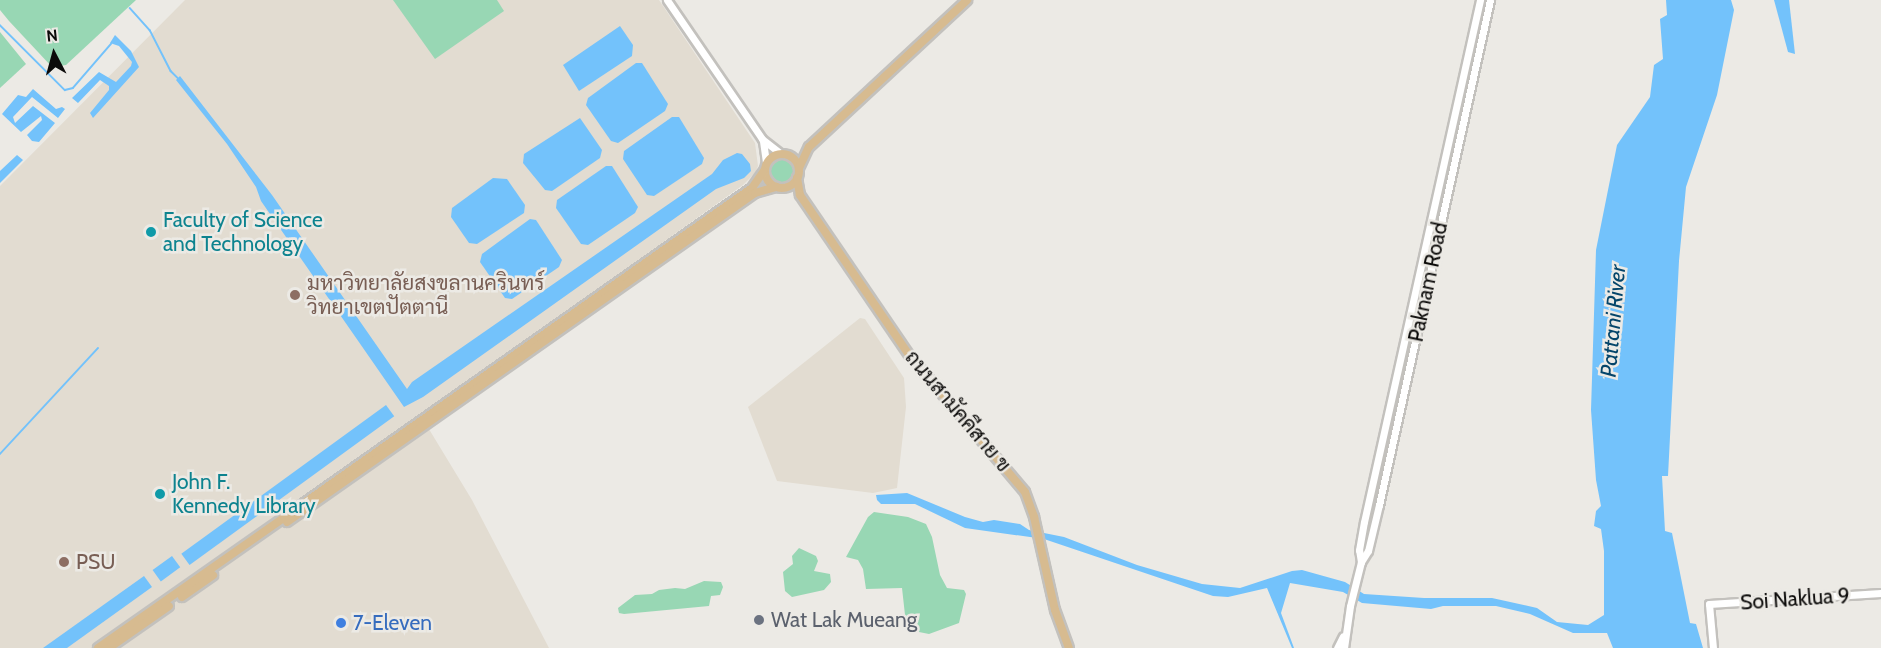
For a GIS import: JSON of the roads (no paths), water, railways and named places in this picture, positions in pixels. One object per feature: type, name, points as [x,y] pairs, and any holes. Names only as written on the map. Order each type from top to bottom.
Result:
[{"type":"main road","points":[[98,648],[755,192],[791,185],[809,147],[967,0]]},
{"type":"main road","points":[[109,648],[752,188],[772,156],[809,147]]},
{"type":"main road","points":[[784,154],[795,160],[798,173]]},
{"type":"main road","points":[[765,167],[768,181],[800,195]]},
{"type":"main road","name":"ถนนสามัคคีสาย ข","points":[[798,173],[800,195],[910,356],[1024,492],[1036,527],[1050,593],[1069,648]]},
{"type":"street","points":[[667,0],[762,139],[784,154]]},
{"type":"street","name":"Paknam Road","points":[[1361,562],[1359,550],[1364,522],[1480,0]]},
{"type":"street","name":"Paknam Road","points":[[1344,648],[1350,606],[1361,562],[1368,551],[1490,0]]},
{"type":"street","points":[[762,139],[765,167]]},
{"type":"street","points":[[1436,204],[1445,206]]},
{"type":"street","points":[[1394,394],[1403,396]]},
{"type":"street","name":"Soi Naklua 9","points":[[1713,648],[1709,604],[1881,593]]},
{"type":"street","name":"Paknam Road","points":[[1337,648],[1345,634]]},
{"type":"water","name":"Pattani River","points":[[1666,0],[1731,0],[1734,10],[1717,95],[1686,187],[1679,261],[1668,476],[1662,476],[1665,531],[1672,533],[1690,623],[1696,624],[1703,648],[1613,648],[1607,633],[1573,633],[1530,614],[1496,606],[1443,606],[1431,609],[1362,603],[1343,592],[1290,583],[1281,613],[1294,648],[1292,648],[1267,588],[1228,597],[1213,596],[1044,539],[965,528],[915,504],[881,504],[877,500],[876,495],[907,493],[965,517],[983,522],[994,520],[1020,524],[1029,530],[1064,537],[1137,565],[1202,584],[1240,588],[1292,571],[1302,570],[1345,582],[1364,594],[1424,598],[1492,598],[1537,608],[1557,622],[1588,625],[1604,615],[1604,551],[1601,529],[1594,526],[1596,511],[1601,506],[1596,480],[1591,410],[1596,250],[1617,145],[1650,97],[1654,65],[1663,59],[1660,19],[1667,15]]},
{"type":"water","points":[[1774,0],[1789,0],[1795,54],[1788,52]]},
{"type":"water","points":[[620,26],[633,45],[632,56],[579,91],[563,65]]},
{"type":"water","points":[[115,35],[131,51],[139,67],[93,118],[90,113],[109,90],[109,86],[100,80],[78,103],[72,98],[99,72],[116,82],[131,66],[132,62],[119,46],[110,43]]},
{"type":"water","points":[[636,63],[642,63],[668,104],[665,111],[618,143],[611,141],[586,105],[588,98]]},
{"type":"water","points":[[180,76],[272,195],[407,389],[412,382],[712,174],[723,160],[737,153],[742,154],[750,164],[751,171],[744,178],[716,189],[423,397],[404,407],[261,201],[256,187],[227,144],[176,80]]},
{"type":"water","points":[[33,89],[56,109],[62,107],[65,109],[58,118],[32,97],[13,117],[15,123],[33,106],[55,123],[39,142],[32,141],[27,135],[42,120],[41,116],[21,132],[2,114],[18,95],[26,97]]},
{"type":"water","points":[[672,117],[679,117],[704,158],[702,164],[654,196],[647,195],[623,159],[624,151]]},
{"type":"water","points":[[580,118],[602,150],[600,158],[552,191],[545,190],[523,163],[524,154]]},
{"type":"water","points":[[17,155],[23,160],[0,183],[0,171]]},
{"type":"water","points":[[606,166],[612,166],[638,207],[635,213],[588,245],[581,244],[556,208],[557,200]]},
{"type":"water","points":[[493,178],[507,179],[525,205],[524,213],[477,244],[469,243],[451,217],[452,208]]},
{"type":"water","points":[[530,219],[536,220],[562,260],[559,267],[512,299],[505,298],[480,262],[482,254]]},
{"type":"water","points":[[386,405],[394,416],[190,565],[181,554]]},
{"type":"water","points":[[172,556],[180,567],[161,581],[153,570]]},
{"type":"water","points":[[144,576],[152,587],[67,648],[43,648]]},
{"type":"waterway","points":[[130,8],[150,30],[171,71],[178,78]]},
{"type":"waterway","points":[[0,25],[65,90],[73,88],[111,44]]},
{"type":"waterway","points":[[0,454],[98,348]]},
{"type":"place","name":"Faculty of Science and Technology","points":[[151,232]]},
{"type":"place","name":"มหาวิทยาลัยสงขลานครินทร์ วิทยาเขตปัตตานี","points":[[295,295]]},
{"type":"place","name":"John F. Kennedy Library","points":[[160,494]]},
{"type":"place","name":"PSU","points":[[64,562]]},
{"type":"place","name":"Wat Lak Mueang","points":[[759,620]]},
{"type":"place","name":"7-Eleven","points":[[341,623]]}]
